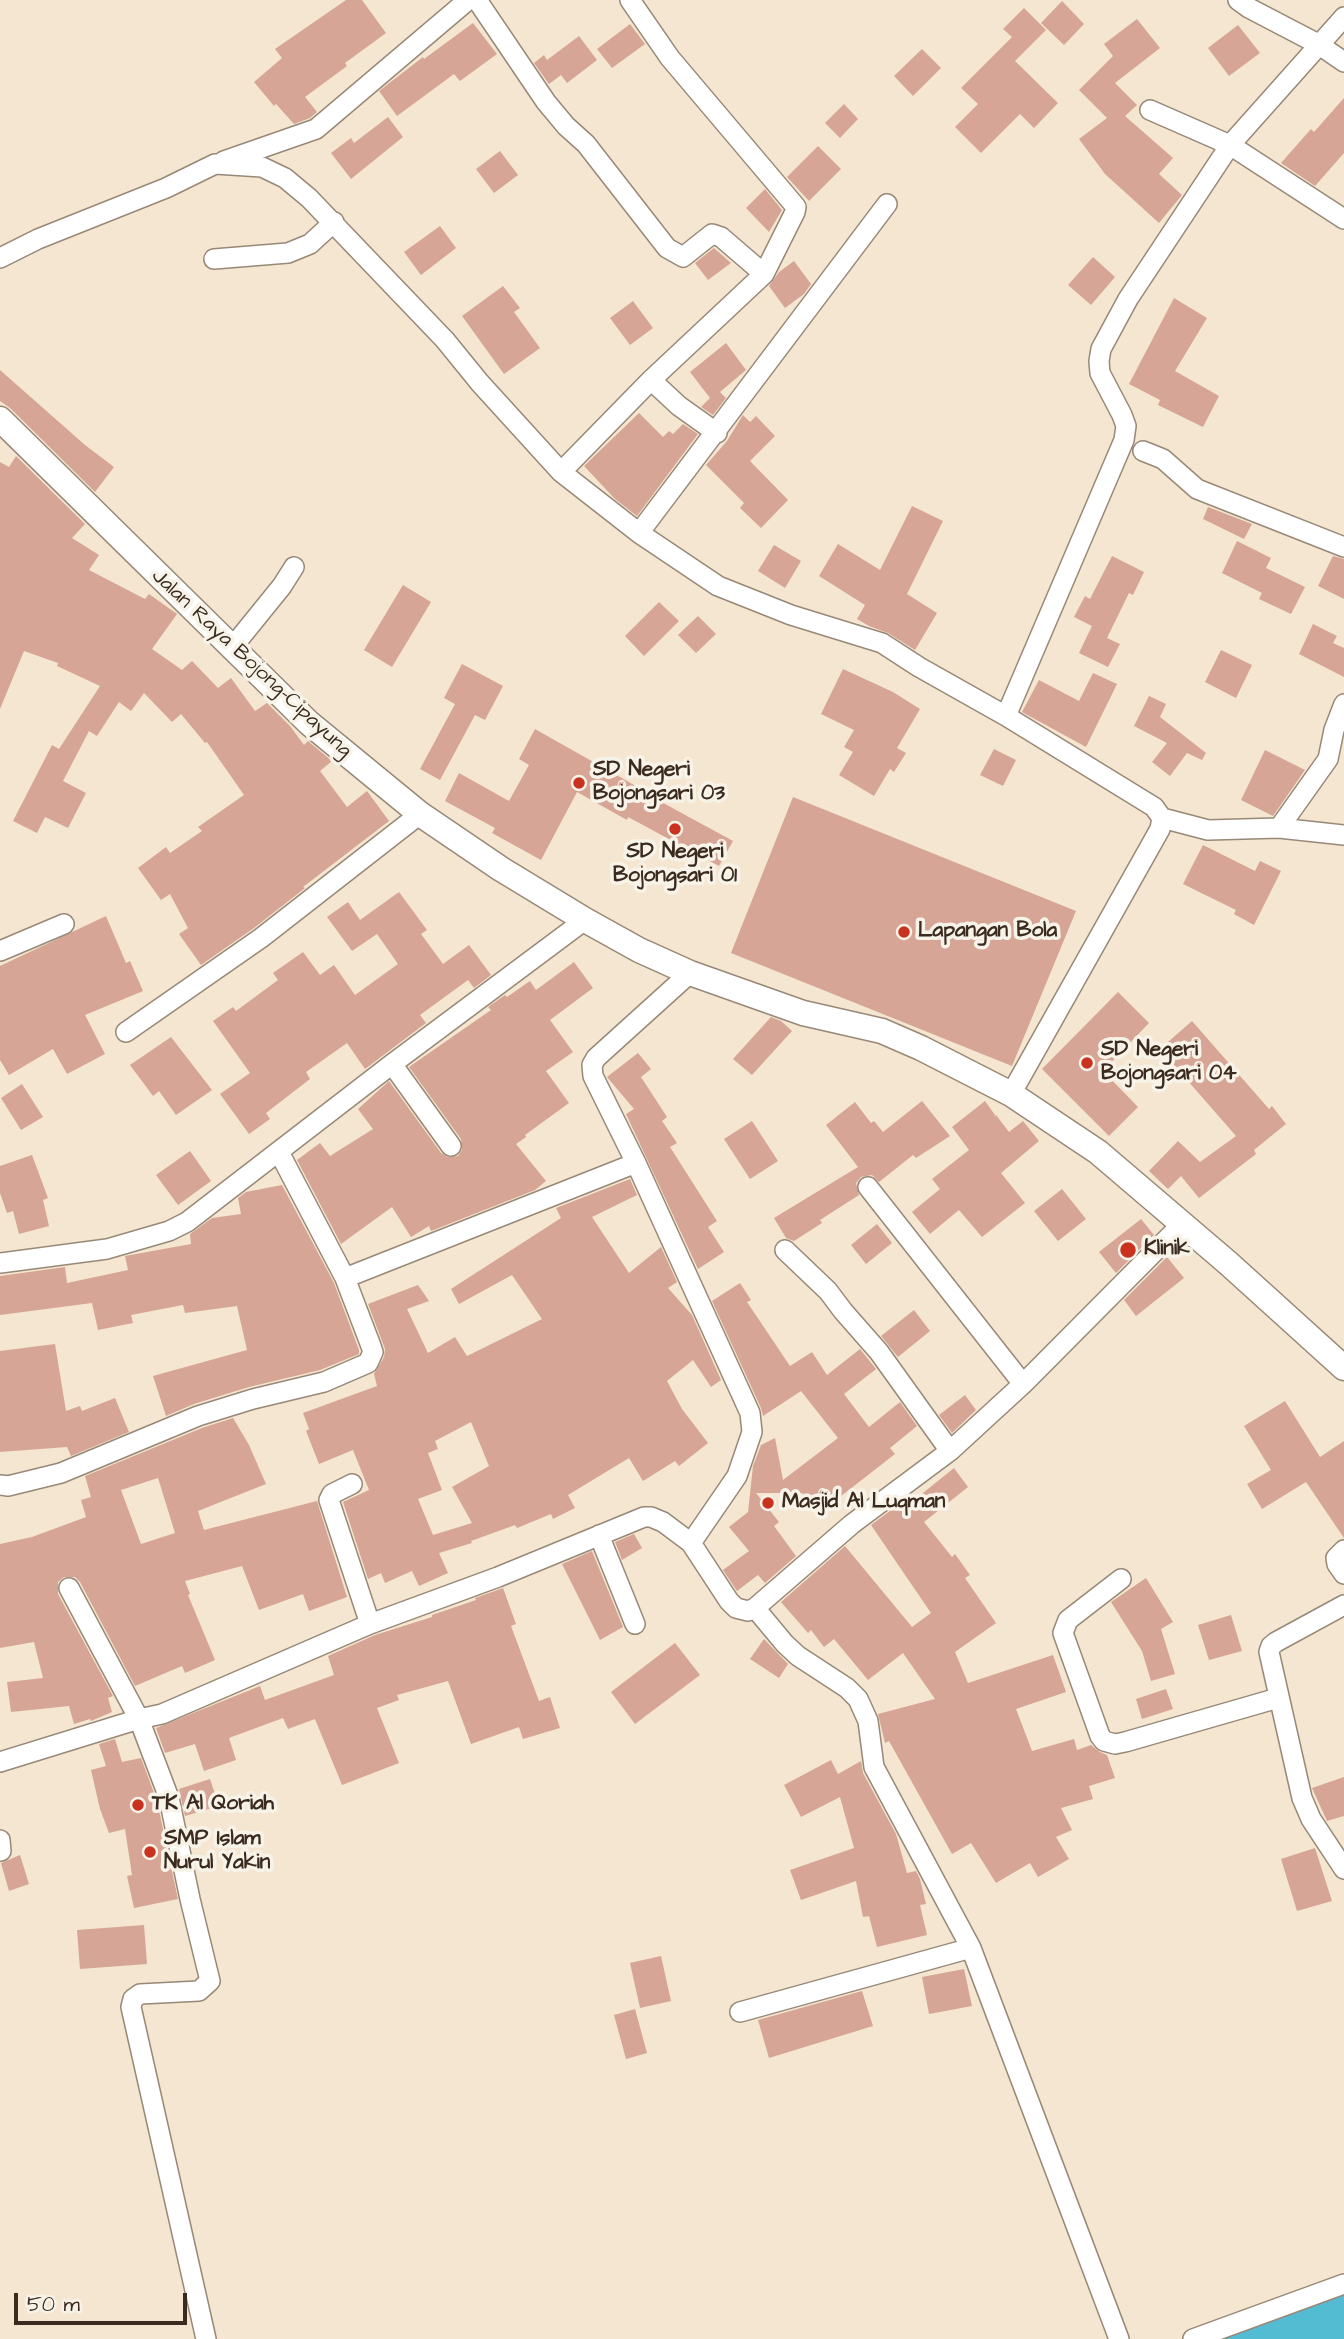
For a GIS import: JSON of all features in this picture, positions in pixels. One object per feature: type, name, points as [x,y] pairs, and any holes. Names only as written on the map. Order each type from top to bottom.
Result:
[{"type":"street","points":[[0,258],[38,239],[166,188],[215,164],[316,128],[468,0]]},
{"type":"street","points":[[477,0],[546,102],[586,144],[667,248],[683,257],[712,234],[721,237],[764,274]]},
{"type":"street","points":[[561,472],[651,380],[764,274],[796,207],[670,58],[630,0]]},
{"type":"street","points":[[1238,0],[1318,44],[1344,62]]},
{"type":"street","points":[[1006,716],[1124,440],[1126,426],[1100,373],[1101,349],[1128,299],[1230,145],[1344,17]]},
{"type":"street","points":[[1150,110],[1230,145],[1344,219]]},
{"type":"street","points":[[215,164],[262,167],[285,178],[334,222],[445,340],[561,472],[639,533],[718,586],[791,615],[882,643],[1154,807],[1162,818],[1208,830],[1279,828],[1344,835]]},
{"type":"street","points":[[639,533],[887,204]]},
{"type":"street","points":[[214,259],[288,253],[310,244],[334,222]]},
{"type":"street","points":[[651,380],[679,406],[717,433]]},
{"type":"street","name":"Jalan Raya Bojong-Cipayung","points":[[0,419],[309,723],[420,814],[501,869],[639,950],[690,972],[803,1013],[882,1031],[1010,1094],[1098,1152],[1228,1263],[1344,1368]]},
{"type":"street","points":[[1143,451],[1163,459],[1197,489],[1344,547]]},
{"type":"street","points":[[231,649],[294,567]]},
{"type":"street","points":[[1279,828],[1328,759],[1332,737],[1344,704]]},
{"type":"street","points":[[127,1032],[261,938],[420,814]]},
{"type":"street","points":[[1010,1094],[1160,829],[1162,818]]},
{"type":"street","points":[[0,1263],[107,1249],[169,1231],[187,1222],[585,920]]},
{"type":"street","points":[[0,951],[64,924]]},
{"type":"street","points":[[690,972],[596,1058],[592,1065],[593,1076],[636,1163],[750,1413],[752,1432],[737,1476],[691,1543]]},
{"type":"street","points":[[392,1064],[452,1146]]},
{"type":"street","points":[[0,1485],[8,1486],[61,1473],[198,1416],[324,1382],[368,1363],[373,1352],[345,1278],[279,1152]]},
{"type":"street","points":[[345,1278],[636,1163]]},
{"type":"street","points":[[868,1187],[1023,1384]]},
{"type":"street","points":[[0,1762],[162,1714],[370,1624],[498,1577],[644,1517],[663,1522],[691,1543],[736,1608],[748,1611],[755,1608],[852,1524],[950,1451],[1023,1384],[1182,1224]]},
{"type":"street","points":[[785,1250],[828,1291],[879,1352],[950,1451]]},
{"type":"street","points":[[352,1484],[332,1494],[329,1500],[370,1624]]},
{"type":"street","points":[[599,1535],[635,1624]]},
{"type":"street","points":[[1344,1550],[1336,1558],[1344,1574]]},
{"type":"street","points":[[1121,1579],[1068,1620],[1063,1633],[1104,1741],[1109,1744],[1125,1742],[1278,1698]]},
{"type":"street","points":[[69,1588],[139,1719],[169,1798],[210,1981],[199,1991],[140,1994],[133,1999],[131,2007],[205,2339]]},
{"type":"street","points":[[1344,1605],[1271,1646],[1269,1658],[1302,1798],[1311,1819],[1344,1869]]},
{"type":"street","points":[[755,1608],[798,1656],[847,1688],[858,1699],[868,1720],[874,1767],[971,1948],[1119,2339]]},
{"type":"street","points":[[740,2012],[971,1948]]},
{"type":"street","points":[[1193,2339],[1344,2284]]},
{"type":"water","points":[[1344,2284],[1344,2339],[1194,2339]]},
{"type":"building","points":[[346,0],[362,0],[386,33],[305,97],[317,112],[294,124],[254,82],[282,58],[275,49]]},
{"type":"building","points":[[1062,1],[1084,24],[1064,45],[1041,23]]},
{"type":"building","points":[[1024,8],[1046,30],[1015,61],[1058,103],[1034,128],[1020,114],[981,153],[955,127],[978,104],[961,88],[1012,37],[1003,29]]},
{"type":"building","points":[[1137,19],[1160,48],[1115,83],[1137,105],[1125,116],[1173,158],[1159,174],[1182,195],[1159,223],[1105,174],[1079,139],[1107,118],[1079,90],[1113,56],[1104,44]]},
{"type":"building","points":[[473,23],[497,54],[460,81],[454,74],[397,116],[379,91]]},
{"type":"building","points":[[630,24],[645,44],[612,68],[597,49]]},
{"type":"building","points":[[1238,25],[1260,53],[1229,76],[1208,48]]},
{"type":"building","points":[[579,36],[597,60],[567,83],[561,75],[549,84],[534,63],[544,55],[547,60]]},
{"type":"building","points":[[922,49],[941,68],[913,96],[894,76]]},
{"type":"building","points":[[1344,98],[1344,153],[1315,186],[1281,163],[1311,129],[1314,132]]},
{"type":"building","points":[[844,104],[858,119],[840,138],[825,123]]},
{"type":"building","points":[[388,117],[403,137],[351,179],[331,153],[351,138],[354,143]]},
{"type":"building","points":[[818,146],[841,169],[809,201],[787,177]]},
{"type":"building","points":[[500,151],[518,175],[494,193],[476,169]]},
{"type":"building","points":[[765,189],[782,210],[769,232],[746,208]]},
{"type":"building","points":[[440,226],[456,248],[421,275],[404,252]]},
{"type":"building","points":[[714,248],[731,263],[708,280],[695,263]]},
{"type":"building","points":[[1093,257],[1115,277],[1091,305],[1068,285]]},
{"type":"building","points":[[794,261],[811,284],[804,294],[785,308],[769,286],[779,272]]},
{"type":"building","points":[[503,286],[520,308],[514,312],[540,348],[504,374],[462,316]]},
{"type":"building","points":[[1174,298],[1207,318],[1175,371],[1219,396],[1203,427],[1158,405],[1160,400],[1129,384]]},
{"type":"building","points":[[633,301],[653,328],[630,345],[610,318]]},
{"type":"building","points":[[726,343],[746,370],[720,392],[726,398],[713,415],[701,407],[710,398],[690,372]]},
{"type":"building","points":[[0,370],[114,467],[95,492],[0,401]]},
{"type":"building","points":[[639,413],[663,437],[669,431],[673,434],[683,424],[698,434],[637,516],[615,499],[584,466]]},
{"type":"building","points":[[743,415],[750,422],[756,416],[775,436],[750,461],[788,500],[761,528],[740,508],[744,503],[706,465],[727,441]]},
{"type":"building","points":[[16,456],[85,524],[72,538],[99,555],[89,570],[145,599],[149,594],[177,614],[152,649],[182,670],[192,661],[218,688],[231,678],[255,711],[267,703],[304,745],[308,741],[332,761],[320,771],[347,807],[367,791],[389,821],[254,928],[201,965],[179,934],[188,928],[170,894],[161,900],[138,868],[166,847],[170,853],[202,831],[198,827],[244,795],[207,742],[205,743],[181,714],[172,722],[144,693],[131,711],[119,702],[97,736],[89,731],[63,781],[86,793],[68,828],[45,817],[37,833],[13,821],[52,745],[59,749],[100,686],[57,666],[58,663],[24,651],[0,709],[0,462],[9,467]]},
{"type":"building","points":[[912,506],[943,521],[907,594],[937,613],[915,650],[888,633],[857,619],[865,605],[819,576],[838,544],[880,570]]},
{"type":"building","points":[[1208,507],[1252,524],[1244,539],[1203,519]]},
{"type":"building","points":[[1237,541],[1271,558],[1266,568],[1305,587],[1291,614],[1259,599],[1262,593],[1222,573]]},
{"type":"building","points":[[774,545],[801,561],[785,588],[758,571]]},
{"type":"building","points":[[1112,556],[1144,572],[1133,595],[1129,593],[1107,638],[1120,644],[1108,667],[1079,653],[1092,626],[1074,617],[1085,596],[1090,599]]},
{"type":"building","points":[[1333,556],[1344,559],[1344,599],[1318,586]]},
{"type":"building","points":[[403,585],[431,602],[392,667],[364,650]]},
{"type":"building","points":[[659,602],[679,621],[644,656],[625,636]]},
{"type":"building","points":[[698,616],[716,634],[696,653],[678,635]]},
{"type":"building","points":[[1313,624],[1337,636],[1333,643],[1344,648],[1344,677],[1299,654]]},
{"type":"building","points":[[1221,650],[1252,665],[1236,698],[1205,682]]},
{"type":"building","points":[[462,664],[503,686],[485,720],[475,715],[440,780],[420,769],[455,704],[444,698]]},
{"type":"building","points":[[843,669],[893,692],[920,709],[897,748],[906,753],[894,772],[890,769],[874,796],[839,775],[853,752],[844,747],[854,730],[821,714]]},
{"type":"building","points":[[1093,673],[1117,684],[1086,747],[1022,712],[1039,680],[1079,701]]},
{"type":"building","points":[[1149,696],[1166,704],[1160,717],[1206,753],[1202,760],[1187,753],[1170,776],[1152,762],[1167,743],[1134,726]]},
{"type":"building","points":[[535,729],[733,841],[719,866],[577,792],[541,860],[492,833],[495,828],[445,801],[459,773],[509,801],[529,765],[519,759]]},
{"type":"building","points":[[994,749],[1016,760],[1003,786],[980,775]]},
{"type":"building","points":[[1265,750],[1305,770],[1273,816],[1241,800]]},
{"type":"building","name":"Lapangan Bola","points":[[793,797],[1076,911],[1012,1066],[731,953]]},
{"type":"building","points":[[1203,845],[1255,871],[1260,861],[1281,871],[1254,925],[1234,914],[1236,910],[1183,884]]},
{"type":"building","points":[[399,892],[427,930],[421,934],[443,964],[469,945],[491,975],[474,988],[468,980],[420,1015],[426,1023],[365,1069],[347,1043],[306,1072],[310,1079],[266,1113],[270,1119],[249,1134],[220,1094],[250,1073],[213,1021],[233,1007],[236,1011],[278,980],[273,973],[303,952],[320,975],[334,965],[355,995],[398,964],[377,934],[352,951],[327,917],[348,902],[360,920]]},
{"type":"building","points":[[106,916],[126,963],[130,961],[143,991],[85,1015],[105,1054],[67,1074],[53,1049],[9,1075],[0,1060],[0,966]]},
{"type":"building","points":[[574,962],[593,988],[550,1020],[573,1052],[546,1071],[569,1103],[516,1144],[546,1181],[535,1190],[431,1231],[429,1226],[411,1237],[392,1207],[341,1244],[297,1160],[320,1143],[330,1156],[373,1129],[358,1109],[389,1081],[441,1153],[447,1157],[458,1156],[462,1150],[461,1139],[409,1067],[491,1010],[488,1007],[505,995],[507,997],[530,981],[536,990]]},
{"type":"building","points":[[1118,992],[1149,1023],[1103,1071],[1138,1107],[1109,1136],[1042,1069]]},
{"type":"building","points":[[771,1017],[781,1021],[792,1031],[752,1075],[733,1059]]},
{"type":"building","points":[[1192,1021],[1269,1109],[1272,1106],[1286,1124],[1254,1150],[1256,1154],[1199,1198],[1181,1176],[1168,1189],[1149,1171],[1178,1141],[1200,1162],[1236,1136],[1160,1049]]},
{"type":"building","points":[[171,1037],[212,1090],[176,1115],[159,1091],[153,1096],[130,1065]]},
{"type":"building","points":[[638,1053],[651,1069],[641,1077],[667,1117],[662,1121],[677,1143],[670,1147],[717,1221],[708,1227],[724,1252],[698,1269],[626,1114],[634,1109],[607,1077]]},
{"type":"building","points":[[22,1084],[43,1117],[21,1130],[1,1098]]},
{"type":"building","points":[[922,1101],[950,1136],[916,1158],[913,1155],[879,1182],[872,1175],[861,1177],[856,1183],[859,1195],[820,1220],[822,1223],[794,1241],[786,1238],[774,1218],[858,1167],[826,1125],[855,1102],[871,1123],[874,1121],[883,1132]]},
{"type":"building","points":[[985,1101],[994,1117],[996,1115],[1009,1132],[1023,1121],[1039,1141],[1001,1173],[1025,1203],[982,1237],[959,1210],[930,1234],[912,1212],[940,1189],[932,1179],[969,1150],[952,1127]]},
{"type":"building","points":[[752,1121],[778,1161],[750,1179],[724,1139]]},
{"type":"building","points":[[190,1151],[211,1181],[178,1205],[156,1175]]},
{"type":"building","points":[[32,1155],[48,1198],[43,1200],[49,1226],[19,1234],[13,1211],[7,1213],[0,1193],[0,1166]]},
{"type":"building","points":[[630,1179],[637,1195],[592,1217],[629,1273],[661,1247],[677,1282],[668,1288],[692,1315],[721,1380],[711,1387],[693,1360],[667,1381],[682,1409],[708,1443],[679,1466],[675,1461],[643,1481],[629,1458],[568,1495],[575,1508],[553,1519],[551,1514],[439,1553],[448,1573],[419,1586],[412,1571],[385,1583],[381,1573],[368,1579],[343,1502],[369,1490],[353,1450],[319,1464],[306,1431],[309,1429],[303,1413],[377,1386],[374,1374],[384,1357],[385,1349],[368,1304],[418,1285],[429,1301],[407,1309],[428,1353],[455,1337],[467,1356],[542,1319],[512,1275],[459,1304],[451,1289],[561,1218],[556,1208]],"holes":[[[471,1422],[489,1466],[452,1487],[472,1523],[433,1535],[418,1499],[442,1490],[428,1453],[438,1449],[435,1441]]]},
{"type":"building","points":[[282,1185],[334,1283],[359,1354],[320,1370],[249,1387],[166,1416],[153,1376],[247,1350],[237,1306],[185,1313],[183,1305],[131,1315],[133,1323],[98,1330],[92,1303],[0,1315],[0,1276],[65,1267],[67,1283],[128,1270],[125,1256],[191,1244],[190,1234],[212,1218],[241,1214],[238,1198],[246,1192]]},
{"type":"building","points":[[1062,1189],[1086,1219],[1058,1241],[1034,1211]]},
{"type":"building","points":[[1141,1219],[1154,1235],[1116,1273],[1099,1252]]},
{"type":"building","points":[[877,1224],[892,1243],[866,1264],[851,1245]]},
{"type":"building","points":[[1167,1257],[1184,1278],[1136,1316],[1124,1300]]},
{"type":"building","points":[[740,1283],[751,1300],[747,1302],[790,1366],[812,1352],[827,1375],[860,1349],[876,1369],[844,1394],[869,1427],[900,1402],[917,1426],[890,1448],[895,1454],[818,1514],[802,1493],[756,1493],[779,1522],[774,1526],[796,1556],[765,1583],[758,1575],[737,1591],[723,1570],[749,1551],[729,1527],[748,1512],[753,1466],[761,1445],[775,1438],[783,1480],[838,1438],[801,1391],[763,1416],[712,1301]]},
{"type":"building","points":[[914,1310],[930,1331],[898,1357],[881,1336]]},
{"type":"building","points":[[55,1344],[66,1411],[80,1406],[82,1411],[115,1398],[129,1432],[71,1456],[67,1447],[0,1452],[0,1351]]},
{"type":"building","points":[[965,1395],[976,1410],[952,1433],[939,1415]]},
{"type":"building","points":[[1285,1401],[1320,1457],[1344,1441],[1344,1538],[1306,1482],[1262,1509],[1247,1484],[1271,1470],[1244,1426]]},
{"type":"building","points":[[233,1418],[249,1445],[266,1484],[198,1511],[204,1530],[317,1501],[347,1597],[309,1611],[303,1594],[259,1610],[242,1566],[185,1581],[190,1594],[188,1595],[215,1660],[185,1673],[182,1666],[135,1686],[80,1582],[75,1577],[64,1577],[58,1582],[58,1594],[113,1696],[108,1698],[112,1712],[91,1721],[90,1719],[74,1724],[69,1706],[11,1712],[7,1682],[43,1678],[34,1642],[0,1648],[0,1544],[32,1537],[86,1517],[81,1500],[91,1497],[85,1476]],"holes":[[[158,1478],[175,1533],[141,1544],[121,1490]]]},
{"type":"building","points":[[954,1468],[968,1487],[924,1522],[952,1557],[955,1554],[970,1575],[965,1578],[996,1623],[955,1652],[968,1683],[1053,1655],[1066,1692],[1016,1709],[1032,1751],[1074,1739],[1077,1750],[1091,1745],[1107,1755],[1115,1778],[1089,1786],[1093,1799],[1061,1808],[1072,1830],[1056,1837],[1069,1859],[1038,1877],[1030,1863],[996,1883],[971,1843],[952,1854],[889,1741],[885,1743],[878,1714],[935,1699],[903,1653],[868,1680],[834,1639],[824,1647],[811,1630],[808,1633],[781,1602],[845,1546],[912,1627],[931,1613],[871,1525],[910,1496],[913,1501]]},
{"type":"building","points":[[634,1534],[642,1548],[622,1560],[615,1542]]},
{"type":"building","points":[[592,1551],[623,1627],[600,1640],[562,1564]]},
{"type":"building","points":[[1146,1578],[1173,1622],[1161,1629],[1175,1674],[1151,1681],[1142,1651],[1111,1602]]},
{"type":"building","points":[[503,1588],[516,1624],[511,1626],[539,1701],[550,1697],[560,1728],[523,1739],[519,1727],[471,1744],[448,1681],[397,1695],[399,1700],[377,1708],[399,1763],[342,1785],[315,1719],[288,1729],[283,1718],[229,1738],[236,1760],[204,1771],[195,1744],[165,1753],[156,1728],[260,1686],[265,1700],[334,1675],[328,1656],[375,1635],[432,1617]]},
{"type":"building","points":[[1231,1615],[1242,1651],[1209,1660],[1198,1625]]},
{"type":"building","points":[[764,1639],[788,1664],[779,1678],[750,1659]]},
{"type":"building","points":[[675,1643],[700,1675],[635,1724],[611,1692]]},
{"type":"building","points":[[1166,1689],[1173,1709],[1142,1719],[1136,1699]]},
{"type":"building","points":[[115,1739],[122,1762],[141,1758],[157,1801],[178,1899],[134,1908],[127,1876],[132,1875],[125,1829],[109,1833],[91,1770],[106,1766],[99,1744]]},
{"type":"building","points":[[831,1760],[838,1774],[861,1761],[863,1773],[896,1834],[907,1873],[916,1871],[920,1879],[926,1904],[920,1905],[927,1935],[877,1947],[869,1916],[863,1917],[856,1881],[801,1900],[790,1870],[854,1848],[840,1797],[801,1817],[784,1785]]},
{"type":"building","points":[[1344,1777],[1344,1816],[1327,1821],[1312,1788]]},
{"type":"building","points":[[210,1779],[219,1806],[185,1816],[179,1789]]},
{"type":"building","points":[[1315,1848],[1332,1901],[1297,1911],[1281,1859]]},
{"type":"building","points":[[20,1855],[29,1884],[9,1891],[1,1863]]},
{"type":"building","points":[[144,1925],[147,1964],[80,1969],[77,1930]]},
{"type":"building","points":[[661,1956],[671,2001],[640,2008],[630,1963]]},
{"type":"building","points":[[964,1969],[972,2006],[929,2014],[922,1977]]},
{"type":"building","points":[[862,1991],[873,2026],[769,2058],[758,2020]]},
{"type":"building","points":[[635,2009],[647,2053],[626,2059],[614,2015]]},
{"type":"place","name":"SD Negeri Bojongsari 03","points":[[579,783]]},
{"type":"place","name":"SD Negeri Bojongsari 01","points":[[675,829]]},
{"type":"place","name":"Lapangan Bola","points":[[904,932]]},
{"type":"place","name":"SD Negeri Bojongsari 04","points":[[1087,1063]]},
{"type":"place","name":"Klinik","points":[[1128,1250]]},
{"type":"place","name":"Masjid Al Luqman","points":[[768,1503]]},
{"type":"place","name":"TK Al Qoriah","points":[[138,1805]]},
{"type":"place","name":"SMP Islam Nurul Yakin","points":[[150,1852]]}]
